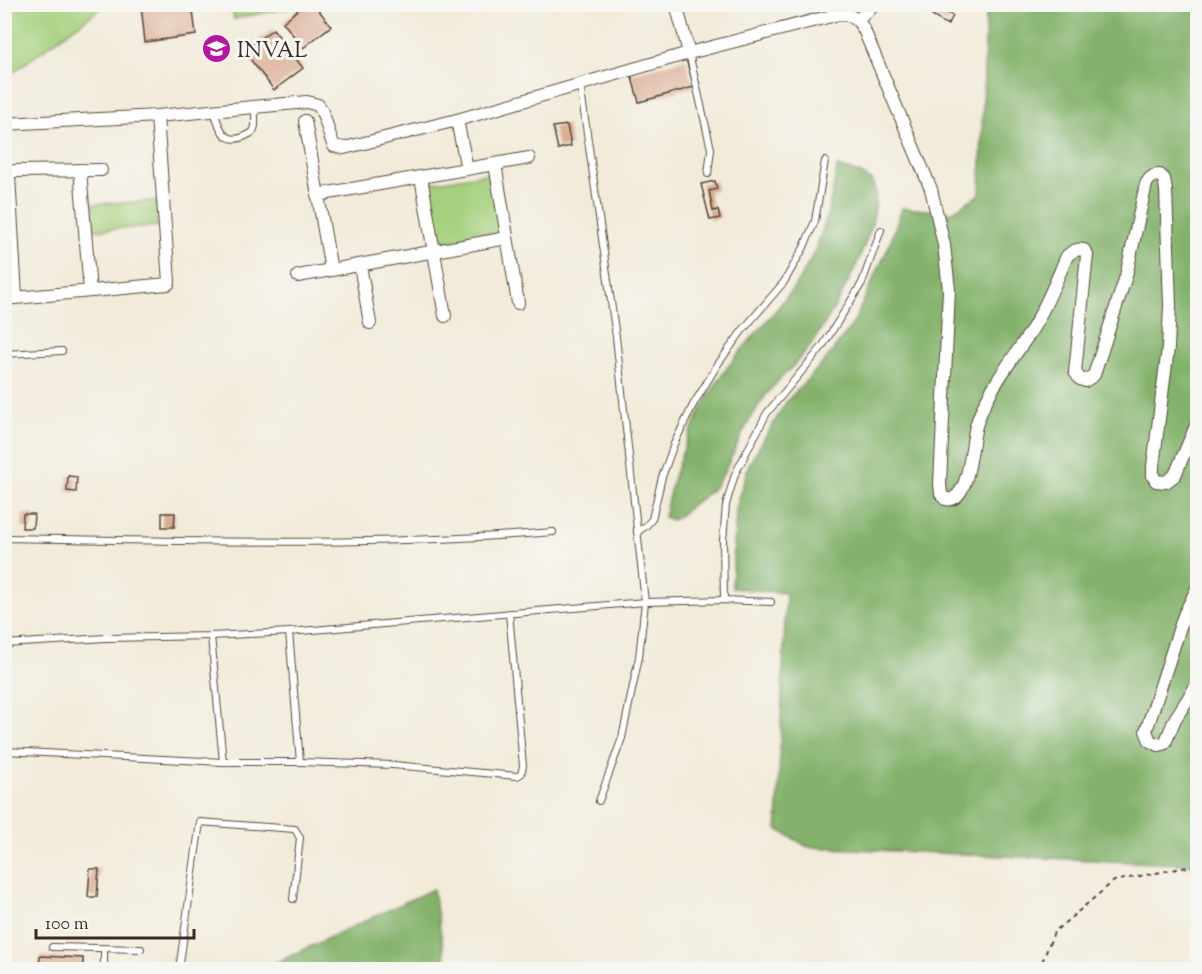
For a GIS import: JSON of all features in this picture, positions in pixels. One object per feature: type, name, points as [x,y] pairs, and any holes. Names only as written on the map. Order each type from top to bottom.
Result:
[{"type":"street","points":[[676,4],[689,53]]},
{"type":"street","points":[[858,20],[874,4]]},
{"type":"street","points":[[4,124],[157,116],[308,102],[318,105],[324,114],[334,146],[344,148],[457,120],[689,53],[846,14],[858,20],[864,30],[931,189],[944,245],[949,290],[940,484],[941,494],[945,500],[950,501],[958,496],[965,486],[976,425],[997,381],[1033,328],[1067,256],[1079,248],[1087,255],[1076,372],[1080,379],[1085,381],[1094,375],[1126,276],[1146,184],[1150,177],[1155,175],[1160,175],[1164,179],[1167,190],[1170,305],[1168,348],[1153,466],[1153,476],[1156,481],[1166,482],[1175,475],[1197,421]]},
{"type":"street","points":[[101,170],[10,172],[10,298],[165,285],[170,282],[157,116]]},
{"type":"street","points":[[457,120],[466,169]]},
{"type":"street","points":[[305,121],[331,270]]},
{"type":"street","points":[[318,195],[529,158]]},
{"type":"street","points":[[495,164],[518,303]]},
{"type":"street","points":[[80,170],[90,291]]},
{"type":"street","points":[[422,177],[445,316]]},
{"type":"street","points":[[298,276],[507,238]]},
{"type":"street","points":[[360,265],[370,322]]},
{"type":"street","points":[[1197,587],[1184,615],[1146,731],[1150,741],[1159,745],[1165,743],[1175,719],[1197,683]]},
{"type":"lane","points":[[689,53],[711,149],[708,174]]},
{"type":"lane","points":[[580,84],[616,337],[645,602],[639,657],[622,738],[599,801]]},
{"type":"lane","points":[[213,111],[223,134],[228,138],[237,139],[253,132],[255,107]]},
{"type":"lane","points":[[637,532],[652,519],[662,477],[674,444],[693,405],[742,331],[784,282],[804,247],[815,220],[825,161]]},
{"type":"lane","points":[[724,600],[723,558],[726,505],[735,474],[767,413],[822,347],[862,283],[881,230]]},
{"type":"lane","points":[[4,354],[62,351]]},
{"type":"lane","points":[[4,538],[338,542],[473,539],[553,532]]},
{"type":"lane","points":[[4,644],[289,632],[645,602],[724,600],[771,602]]},
{"type":"lane","points":[[4,751],[223,762],[393,765],[512,776],[521,774],[523,766],[509,613]]},
{"type":"lane","points":[[289,632],[300,762]]},
{"type":"lane","points":[[211,636],[223,762]]},
{"type":"lane","points":[[179,969],[200,822],[288,827],[299,832],[293,899]]},
{"type":"lane","points":[[52,948],[141,949]]},
{"type":"lane","points":[[104,949],[104,969]]},
{"type":"path","points":[[1039,969],[1053,932],[1114,881],[1197,865]]},
{"type":"green space","points":[[5,4],[100,4],[102,7],[5,78]]},
{"type":"green space","points":[[290,4],[291,7],[234,19],[231,5]]},
{"type":"green space","points":[[995,4],[1197,5],[1197,865],[808,847],[777,829],[786,593],[732,588],[736,509],[749,464],[787,401],[825,361],[853,324],[889,246],[902,208],[952,212],[980,194],[986,10]]},
{"type":"green space","points":[[837,167],[867,177],[873,184],[875,201],[872,222],[854,270],[816,337],[757,407],[715,486],[678,517],[672,520],[664,517],[685,445],[710,394],[729,365],[791,291],[808,264],[825,224]]},
{"type":"green space","points":[[491,173],[500,233],[439,243],[430,183]]},
{"type":"green space","points":[[157,201],[158,226],[94,230],[93,204]]},
{"type":"green space","points":[[433,889],[447,969],[273,969],[273,964]]},
{"type":"building","points":[[141,4],[192,4],[196,35],[145,42]]},
{"type":"building","points":[[305,4],[314,4],[331,26],[303,48],[283,22]]},
{"type":"building","points":[[938,7],[953,16],[948,25],[932,16]]},
{"type":"building","points":[[273,29],[303,68],[274,90],[244,51]]},
{"type":"building","points":[[686,59],[694,87],[639,102],[631,74]]},
{"type":"building","points":[[567,125],[571,146],[558,149],[553,127]]},
{"type":"building","points":[[715,181],[717,189],[709,191],[713,211],[718,210],[720,218],[710,220],[701,184]]},
{"type":"building","points":[[68,476],[77,477],[76,492],[67,491]]},
{"type":"building","points":[[162,513],[175,513],[174,527],[162,527]]},
{"type":"building","points":[[23,514],[34,514],[33,528],[22,528]]},
{"type":"building","points":[[90,869],[99,869],[97,897],[88,897]]},
{"type":"building","points":[[40,956],[83,958],[83,970],[39,970]]},
{"type":"place","name":"INVAL","points":[[216,49]]}]
